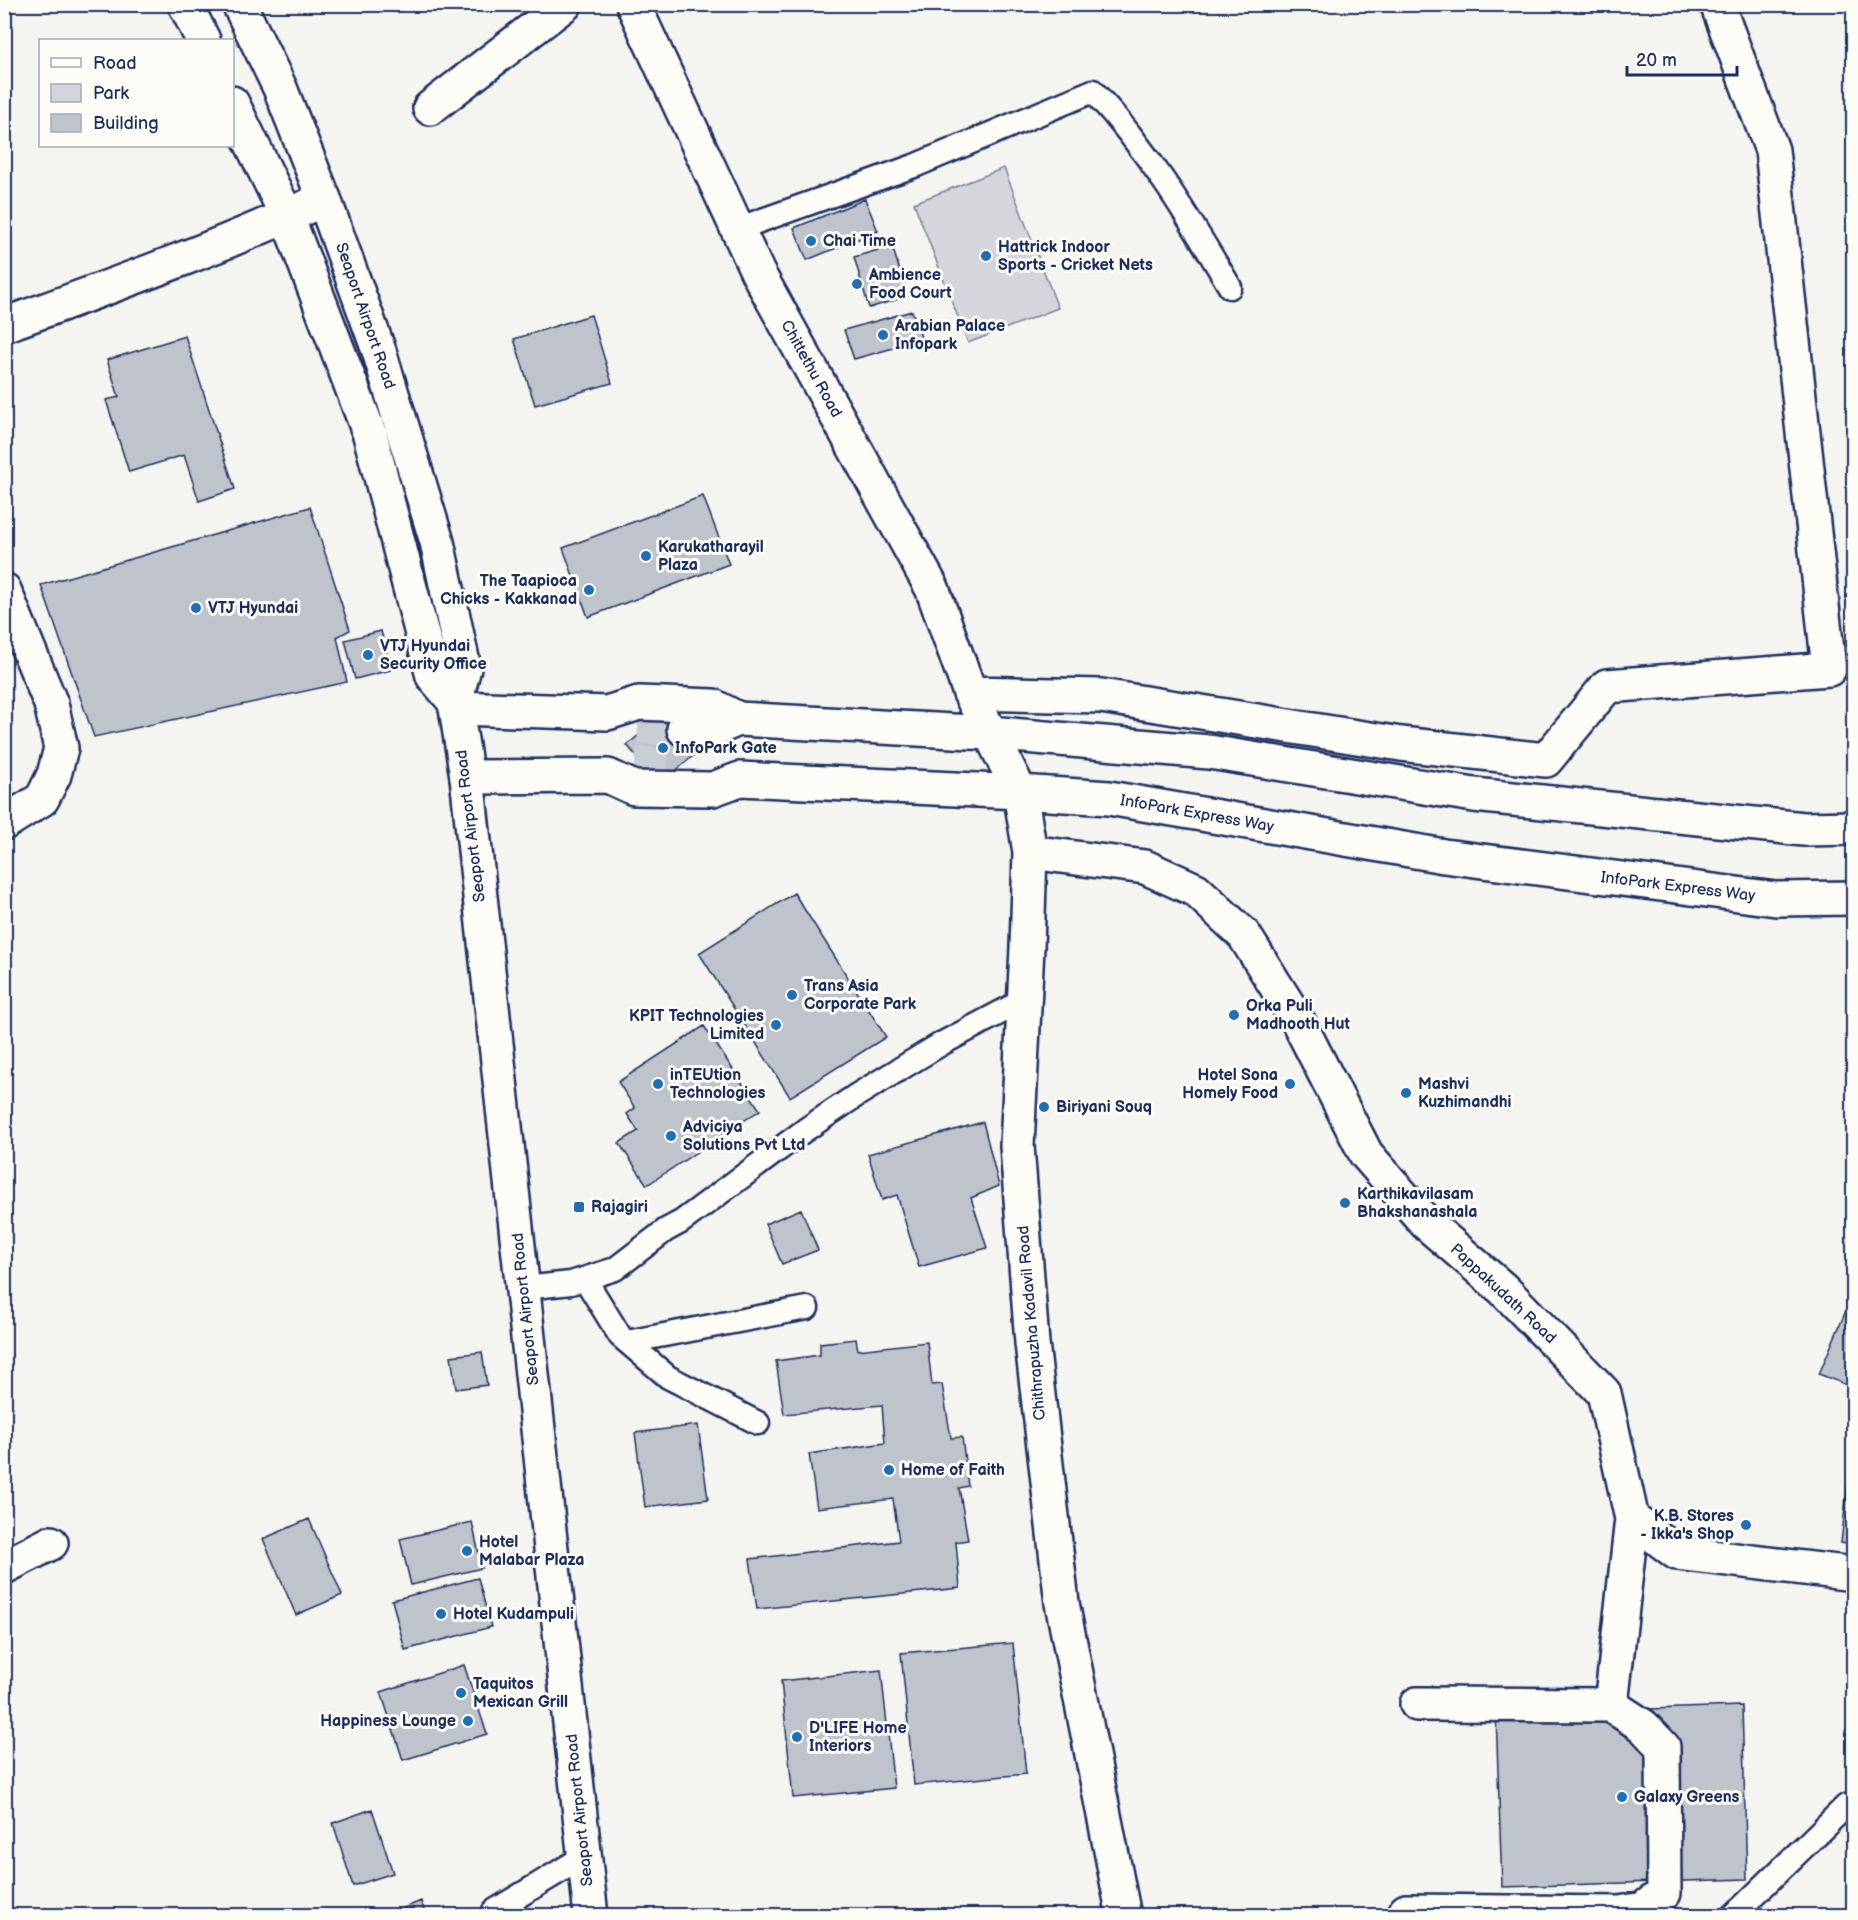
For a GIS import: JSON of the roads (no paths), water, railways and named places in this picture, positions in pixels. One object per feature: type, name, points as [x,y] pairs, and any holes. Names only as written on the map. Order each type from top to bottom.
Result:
[{"type":"street","points":[[185,4],[202,39]]},
{"type":"street","name":"Seaport Airport Road","points":[[239,4],[280,88],[324,198],[379,351],[438,542],[464,668],[455,705],[467,777],[591,1916]]},
{"type":"street","points":[[430,108],[565,4]]},
{"type":"street","name":"Chittethu Road","points":[[633,4],[758,273],[932,588],[970,693],[989,733]]},
{"type":"street","points":[[970,693],[1101,696],[1401,744],[1546,760],[1607,686],[1829,669],[1772,150],[1717,4]]},
{"type":"street","points":[[234,107],[286,216],[370,435],[433,676],[455,705],[607,713],[639,703],[713,706],[738,719],[989,733],[1209,752],[1474,795],[1804,829],[1854,828]]},
{"type":"street","points":[[4,325],[98,291],[286,216],[324,198]]},
{"type":"street","points":[[4,590],[51,704],[61,748],[54,775],[42,799],[4,823]]},
{"type":"street","points":[[607,713],[638,727]]},
{"type":"street","points":[[684,729],[712,730],[738,719]]},
{"type":"street","name":"Chithrapuzha Kadavil Road","points":[[989,733],[1020,792],[1030,852],[1017,1146],[1032,1343],[1062,1603],[1124,1916]]},
{"type":"street","points":[[682,766],[714,766],[740,779]]},
{"type":"street","name":"InfoPark Express Way","points":[[467,777],[540,777],[621,770],[634,788],[713,789],[740,779],[1109,798],[1444,856],[1764,898],[1854,898]]},
{"type":"street","name":"Pappakudath Road","points":[[1030,852],[1145,867],[1196,890],[1244,935],[1298,1022],[1366,1154],[1426,1223],[1503,1289],[1604,1393],[1632,1519],[1611,1705]]},
{"type":"street","points":[[1632,1519],[1677,1552],[1854,1574]]},
{"type":"street","points":[[4,1567],[51,1544]]},
{"type":"street","points":[[1406,1911],[1620,1913],[1643,1909],[1664,1893],[1663,1746],[1643,1726],[1611,1705],[1417,1704]]},
{"type":"lane","points":[[737,229],[914,166],[1093,91],[1120,119],[1157,168],[1230,287]]},
{"type":"lane","points":[[524,1288],[571,1283],[615,1269],[805,1130],[857,1095],[956,1036],[1024,1000]]},
{"type":"lane","points":[[585,1279],[620,1336],[668,1377],[758,1423]]},
{"type":"lane","points":[[627,1342],[807,1308]]},
{"type":"lane","points":[[1733,1916],[1846,1806],[1854,1804]]},
{"type":"lane","points":[[493,1916],[494,1911],[585,1856]]},
{"type":"tunnel","points":[[638,727],[684,729]]},
{"type":"tunnel","points":[[635,763],[682,766]]},
{"type":"place","name":"Chai Time","points":[[811,241]]},
{"type":"place","name":"Hattrick Indoor Sports - Cricket Nets","points":[[986,256]]},
{"type":"place","name":"Ambience Food Court","points":[[857,284]]},
{"type":"place","name":"Arabian Palace Infopark","points":[[883,335]]},
{"type":"place","name":"Karukatharayil Plaza","points":[[646,556]]},
{"type":"place","name":"The Taapioca Chicks - Kakkanad","points":[[589,590]]},
{"type":"place","name":"VTJ Hyundai","points":[[196,608]]},
{"type":"place","name":"VTJ Hyundai Security Office","points":[[368,655]]},
{"type":"place","name":"InfoPark Gate","points":[[663,748]]},
{"type":"place","name":"Trans Asia Corporate Park","points":[[792,995]]},
{"type":"place","name":"Orka Puli Madhooth Hut","points":[[1234,1015]]},
{"type":"place","name":"KPIT Technologies Limited","points":[[776,1025]]},
{"type":"place","name":"inTEUtion Technologies","points":[[658,1084]]},
{"type":"place","name":"Hotel Sona Homely Food","points":[[1290,1084]]},
{"type":"place","name":"Mashvi Kuzhimandhi","points":[[1406,1093]]},
{"type":"place","name":"Biriyani Souq","points":[[1044,1107]]},
{"type":"place","name":"Adviciya Solutions Pvt Ltd","points":[[671,1136]]},
{"type":"place","name":"Karthikavilasam Bhakshanashala","points":[[1345,1203]]},
{"type":"place","name":"Rajagiri","points":[[579,1207]]},
{"type":"place","name":"Home of Faith","points":[[889,1470]]},
{"type":"place","name":"K.B. Stores - Ikka's Shop","points":[[1746,1525]]},
{"type":"place","name":"Hotel Malabar Plaza","points":[[467,1551]]},
{"type":"place","name":"Hotel Kudampuli","points":[[441,1614]]},
{"type":"place","name":"Taquitos Mexican Grill","points":[[461,1693]]},
{"type":"place","name":"Happiness Lounge","points":[[468,1721]]},
{"type":"place","name":"D'LIFE Home Interiors","points":[[797,1737]]},
{"type":"place","name":"Galaxy Greens","points":[[1622,1797]]}]
